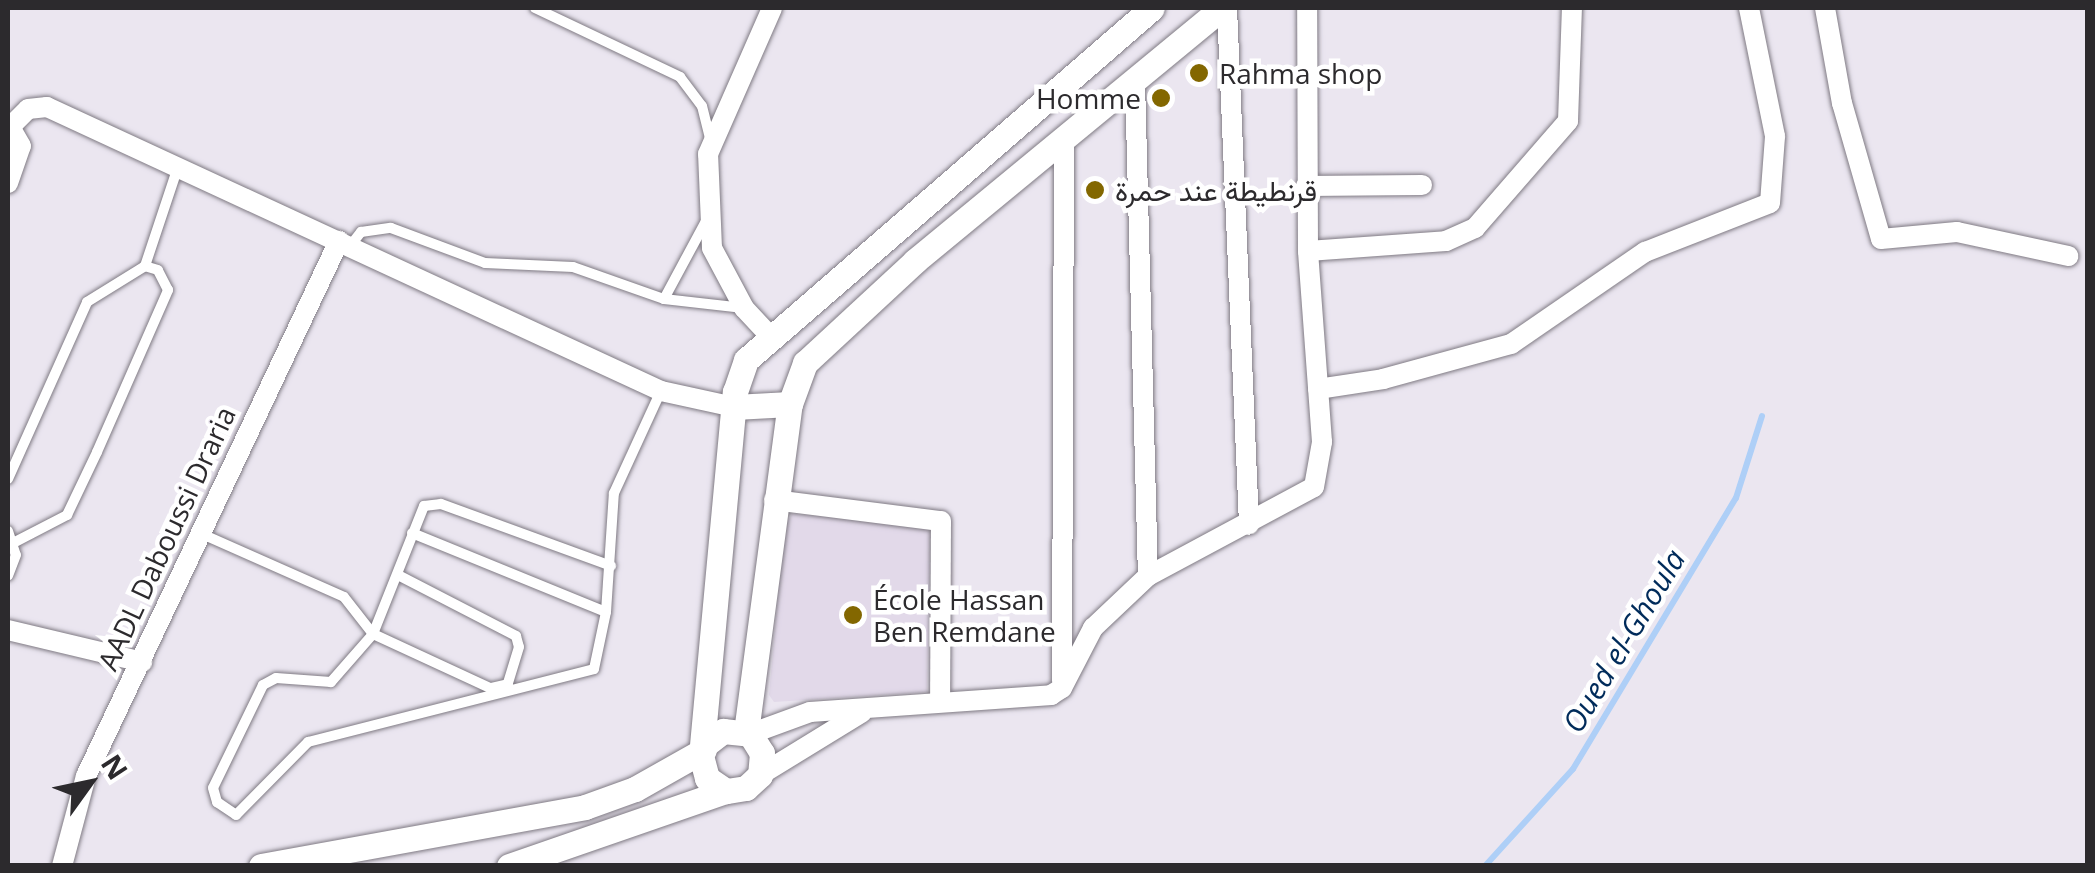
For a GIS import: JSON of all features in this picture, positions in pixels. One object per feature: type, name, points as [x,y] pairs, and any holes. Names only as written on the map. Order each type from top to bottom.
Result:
[{"type":"street","points":[[772,8],[712,146],[708,218],[712,248],[744,308],[770,336],[805,363]]},
{"type":"street","points":[[726,791],[707,778],[704,748],[738,375],[770,336],[1152,8]]},
{"type":"street","points":[[760,774],[762,753],[748,733],[774,500],[790,404],[805,363],[900,274],[1225,8]]},
{"type":"street","points":[[1225,8],[1249,525]]},
{"type":"street","points":[[261,866],[585,806],[659,777],[704,748],[723,730],[748,733],[792,716],[874,707],[1051,695],[1062,688],[1093,628],[1148,576],[1314,487],[1321,472],[1308,251],[1306,8]]},
{"type":"street","points":[[1308,251],[1446,241],[1475,228],[1568,120],[1572,8]]},
{"type":"street","points":[[1318,389],[1420,371],[1511,344],[1645,252],[1770,203],[1774,136],[1749,8]]},
{"type":"street","points":[[1824,8],[1842,104],[1881,239],[1957,232],[2068,256]]},
{"type":"street","points":[[1135,82],[1148,576]]},
{"type":"street","points":[[8,183],[21,146],[9,128],[28,108],[47,107],[661,391],[734,407],[790,404]]},
{"type":"street","points":[[1062,688],[1064,139]]},
{"type":"street","points":[[1306,186],[1422,185]]},
{"type":"street","name":"AADL Daboussi Draria","points":[[62,866],[80,791],[345,244]]},
{"type":"street","points":[[774,500],[941,521],[940,701]]},
{"type":"street","points":[[8,630],[142,662]]},
{"type":"street","points":[[510,866],[726,791],[746,788],[760,774],[874,707]]},
{"type":"lane","points":[[535,8],[680,77],[702,106],[712,146]]},
{"type":"lane","points":[[8,479],[87,302],[145,266],[178,167]]},
{"type":"lane","points":[[664,299],[708,218]]},
{"type":"lane","points":[[345,244],[361,232],[391,228],[485,262],[574,267],[664,299],[744,308]]},
{"type":"lane","points":[[15,542],[66,515],[97,452],[168,290],[158,270],[145,266]]},
{"type":"lane","points":[[611,566],[440,504],[424,506],[373,634],[331,682],[276,678],[263,685],[218,770],[214,788],[227,812],[246,810],[308,742],[594,669],[606,612],[611,566],[614,493],[661,391]]},
{"type":"lane","points":[[8,531],[15,542],[8,576]]},
{"type":"lane","points":[[412,533],[606,612]]},
{"type":"lane","points":[[202,534],[344,598],[373,634],[490,694]]},
{"type":"lane","points":[[398,575],[516,636],[520,647],[508,684],[490,694]]},
{"type":"shaded area","name":"École Hassan Ben Remdane","points":[[792,514],[923,524],[930,530],[927,692],[774,702],[769,695],[784,528]]},
{"type":"waterway","name":"Oued el-Ghoula","points":[[1485,866],[1573,769],[1736,498],[1762,416]]},
{"type":"place","name":"Rahma shop","points":[[1199,73]]},
{"type":"place","name":"Homme","points":[[1161,98]]},
{"type":"place","name":"قرنطيطة عند حمرة","points":[[1095,190]]},
{"type":"place","name":"École Hassan Ben Remdane","points":[[853,615]]}]
